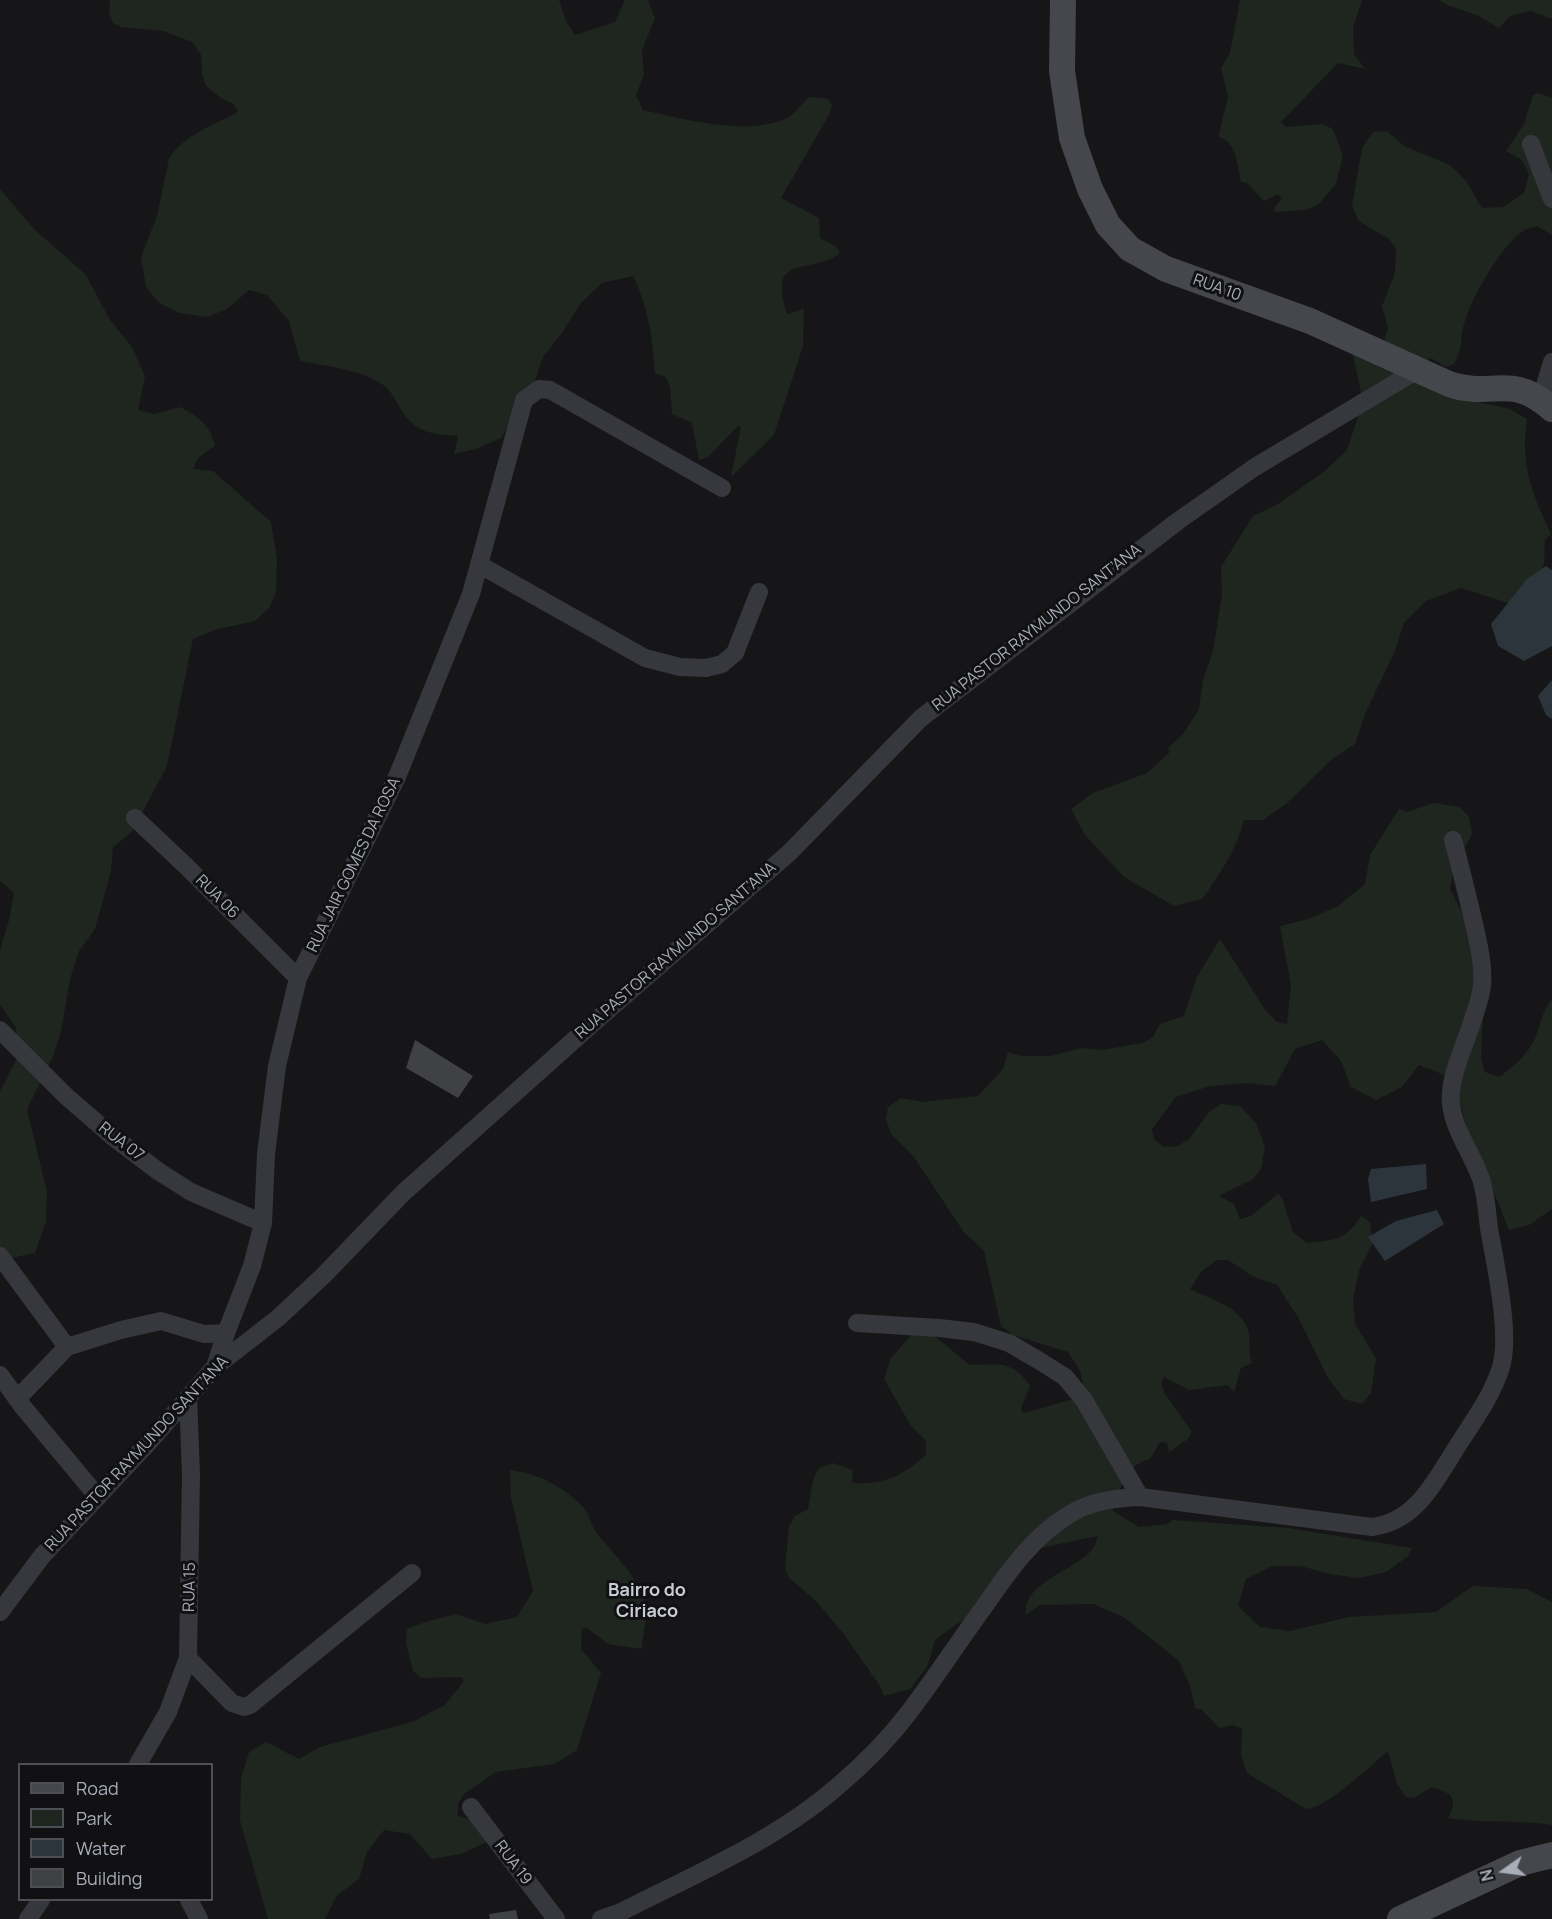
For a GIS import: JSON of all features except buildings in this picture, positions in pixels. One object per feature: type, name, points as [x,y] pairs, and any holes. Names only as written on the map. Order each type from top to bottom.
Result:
[{"type":"street","name":"RUA 10","points":[[1064,0],[1062,71],[1072,138],[1090,189],[1108,225],[1130,249],[1166,269],[1310,321],[1461,388],[1472,390],[1504,387],[1522,389],[1546,404]]},
{"type":"street","points":[[1531,144],[1552,199]]},
{"type":"street","points":[[1546,404],[1552,362]]},
{"type":"street","name":"RUA PASTOR RAYMUNDO SANT’ANA","points":[[0,1612],[42,1556],[149,1442],[215,1367],[278,1318],[324,1275],[403,1193],[592,1024],[789,853],[921,718],[1178,520],[1255,467],[1419,369]]},
{"type":"street","name":"RUA JAIR GOMES DA ROSA","points":[[215,1367],[252,1266],[263,1222],[266,1154],[277,1066],[298,978],[397,777],[471,594],[524,400],[539,389],[550,390],[722,488]]},
{"type":"street","points":[[480,565],[645,658],[680,667],[706,668],[722,664],[735,653],[759,592]]},
{"type":"street","name":"RUA 06","points":[[135,818],[298,978]]},
{"type":"street","points":[[601,1919],[621,1912],[744,1849],[784,1826],[837,1787],[886,1741],[911,1710],[1012,1566],[1037,1539],[1071,1513],[1112,1498],[1140,1497],[1372,1527],[1388,1525],[1401,1518],[1413,1508],[1437,1479],[1493,1386],[1502,1365],[1503,1336],[1500,1294],[1481,1180],[1457,1129],[1450,1103],[1452,1082],[1478,1010],[1482,984],[1481,954],[1454,840]]},
{"type":"street","name":"RUA 07","points":[[0,1030],[81,1110],[158,1171],[191,1192],[263,1222]]},
{"type":"street","points":[[0,1256],[67,1347]]},
{"type":"street","points":[[17,1399],[67,1347],[121,1330],[161,1321],[204,1334],[226,1333]]},
{"type":"street","points":[[857,1323],[974,1332],[1009,1343],[1038,1360],[1065,1377],[1084,1400],[1140,1497]]},
{"type":"street","points":[[0,1375],[98,1497]]},
{"type":"street","name":"RUA 15","points":[[139,1763],[148,1751],[168,1712],[188,1658],[191,1474],[188,1397]]},
{"type":"street","points":[[188,1658],[232,1703],[244,1707],[250,1705],[412,1573]]},
{"type":"street","name":"RUA 19","points":[[471,1807],[556,1919]]},
{"type":"street","points":[[1400,1919],[1520,1863],[1552,1855]]},
{"type":"street","points":[[28,1919],[40,1901]]},
{"type":"street","points":[[190,1901],[199,1919]]},
{"type":"green space","points":[[110,0],[559,0],[566,21],[575,35],[615,22],[625,0],[648,0],[655,18],[642,50],[644,75],[636,95],[643,110],[715,124],[752,126],[785,119],[809,97],[828,99],[832,106],[829,115],[781,198],[819,218],[820,238],[837,247],[840,253],[828,260],[794,269],[787,273],[782,281],[782,294],[787,314],[804,309],[803,346],[774,435],[731,477],[741,426],[737,427],[708,457],[699,460],[692,423],[672,414],[670,387],[666,377],[655,373],[649,323],[633,276],[602,283],[580,304],[543,357],[533,386],[501,438],[476,449],[454,454],[458,436],[433,433],[413,424],[407,419],[389,390],[379,382],[357,373],[300,361],[289,321],[267,295],[249,290],[227,309],[207,317],[179,313],[159,303],[146,287],[141,257],[157,216],[169,159],[175,150],[191,137],[238,112],[234,104],[222,99],[206,86],[202,74],[201,55],[192,42],[163,31],[121,27],[113,23],[109,12]]},
{"type":"green space","points":[[1240,0],[1362,0],[1353,27],[1354,54],[1365,69],[1338,63],[1281,122],[1286,127],[1322,124],[1333,129],[1343,155],[1336,184],[1318,205],[1305,210],[1275,212],[1274,208],[1282,198],[1278,194],[1264,201],[1247,183],[1241,182],[1237,162],[1229,143],[1218,137],[1228,97],[1221,68],[1230,53]]},
{"type":"green space","points":[[1439,0],[1552,0],[1552,19],[1531,11],[1510,16],[1499,28],[1477,15]]},
{"type":"green space","points":[[1538,93],[1552,98],[1552,235],[1537,226],[1530,228],[1520,233],[1503,251],[1473,301],[1464,324],[1460,348],[1454,364],[1446,367],[1431,358],[1416,367],[1418,380],[1436,393],[1510,409],[1527,419],[1525,451],[1529,478],[1551,534],[1545,540],[1544,564],[1528,605],[1521,607],[1461,588],[1426,601],[1404,623],[1394,653],[1365,714],[1355,744],[1331,760],[1287,803],[1263,820],[1244,820],[1232,852],[1202,899],[1174,906],[1124,877],[1085,835],[1071,809],[1093,793],[1147,773],[1171,751],[1167,749],[1183,734],[1199,709],[1203,680],[1213,651],[1222,594],[1221,567],[1253,516],[1278,504],[1325,471],[1347,450],[1357,420],[1361,392],[1353,355],[1347,347],[1383,345],[1388,328],[1382,306],[1395,273],[1396,249],[1389,239],[1359,221],[1352,206],[1362,148],[1373,132],[1387,131],[1404,146],[1450,165],[1466,181],[1482,208],[1503,207],[1524,193],[1529,174],[1522,160],[1506,151],[1524,124],[1533,95]]},
{"type":"green space","points":[[0,189],[34,229],[86,275],[110,320],[132,347],[145,376],[138,410],[154,414],[180,407],[198,418],[207,427],[215,446],[198,458],[193,469],[213,471],[271,522],[277,558],[276,592],[269,608],[255,621],[214,630],[193,639],[167,766],[132,832],[113,847],[111,871],[95,929],[79,951],[70,979],[61,1032],[52,1059],[27,1109],[47,1192],[46,1221],[35,1253],[0,1260],[0,1091],[16,1060],[16,1028],[0,1004],[0,950],[14,893],[0,881]]},
{"type":"green space","points":[[1434,803],[1460,807],[1469,817],[1472,834],[1454,868],[1450,889],[1475,938],[1483,1009],[1481,1059],[1485,1072],[1499,1077],[1515,1065],[1532,1044],[1552,999],[1552,1209],[1529,1225],[1509,1230],[1468,1133],[1460,1102],[1447,1076],[1419,1065],[1402,1087],[1376,1100],[1351,1087],[1341,1061],[1322,1040],[1295,1049],[1275,1086],[1246,1083],[1210,1086],[1176,1097],[1152,1129],[1154,1139],[1164,1147],[1178,1146],[1189,1139],[1209,1112],[1221,1104],[1240,1106],[1256,1123],[1265,1147],[1261,1169],[1253,1179],[1219,1196],[1234,1204],[1240,1219],[1251,1216],[1278,1194],[1282,1198],[1293,1232],[1307,1243],[1332,1240],[1344,1235],[1361,1216],[1370,1222],[1373,1243],[1359,1270],[1353,1300],[1355,1323],[1376,1359],[1371,1393],[1362,1404],[1344,1399],[1327,1376],[1298,1317],[1277,1285],[1252,1276],[1228,1260],[1217,1260],[1201,1272],[1190,1289],[1224,1305],[1239,1315],[1248,1330],[1252,1363],[1241,1368],[1234,1392],[1228,1385],[1189,1390],[1164,1377],[1161,1382],[1164,1392],[1192,1432],[1188,1439],[1169,1452],[1167,1443],[1160,1442],[1150,1459],[1135,1466],[1125,1479],[1113,1511],[1139,1527],[1167,1524],[1173,1520],[1288,1528],[1412,1548],[1408,1556],[1386,1572],[1359,1578],[1329,1574],[1301,1566],[1272,1566],[1246,1579],[1238,1606],[1260,1627],[1290,1631],[1349,1617],[1436,1612],[1473,1586],[1527,1589],[1552,1602],[1552,1825],[1448,1818],[1453,1805],[1449,1794],[1432,1787],[1414,1798],[1406,1797],[1397,1784],[1388,1751],[1360,1776],[1325,1802],[1306,1809],[1247,1773],[1241,1755],[1242,1729],[1233,1725],[1219,1728],[1202,1710],[1195,1708],[1190,1686],[1179,1661],[1125,1618],[1094,1604],[1040,1605],[1026,1615],[1028,1602],[1035,1591],[1086,1556],[1094,1547],[1097,1536],[1036,1549],[1035,1555],[1008,1561],[983,1610],[957,1624],[935,1640],[927,1667],[910,1689],[884,1696],[880,1686],[843,1633],[815,1600],[789,1578],[785,1569],[789,1526],[795,1516],[808,1509],[813,1480],[819,1468],[833,1463],[853,1470],[852,1483],[884,1481],[901,1474],[926,1455],[926,1441],[911,1426],[884,1379],[891,1358],[915,1331],[932,1334],[970,1365],[1004,1365],[1018,1372],[1030,1386],[1021,1408],[1023,1413],[1081,1397],[1085,1392],[1080,1371],[1068,1352],[1013,1335],[1001,1326],[984,1251],[963,1231],[914,1157],[891,1134],[886,1119],[888,1107],[901,1098],[922,1102],[978,1096],[1003,1069],[1008,1052],[1022,1056],[1049,1056],[1081,1048],[1102,1050],[1143,1043],[1153,1037],[1160,1024],[1184,1016],[1197,977],[1220,939],[1266,1011],[1277,1022],[1287,1024],[1291,985],[1280,926],[1308,919],[1338,906],[1365,884],[1370,855],[1399,809],[1407,812]]},
{"type":"green space","points":[[510,1470],[530,1474],[550,1482],[576,1500],[585,1510],[596,1532],[626,1568],[643,1597],[646,1612],[642,1649],[608,1644],[587,1628],[582,1629],[581,1649],[601,1673],[577,1750],[554,1764],[496,1772],[465,1793],[458,1803],[458,1816],[485,1824],[491,1840],[461,1854],[432,1859],[410,1834],[384,1830],[367,1852],[359,1879],[337,1895],[325,1919],[268,1919],[240,1820],[241,1779],[249,1752],[266,1742],[299,1759],[320,1747],[412,1722],[445,1705],[464,1681],[461,1677],[421,1678],[413,1671],[406,1643],[407,1629],[456,1614],[485,1624],[517,1617],[533,1591],[511,1498]]},
{"type":"water","points":[[1546,566],[1552,570],[1552,646],[1524,661],[1498,646],[1491,624],[1527,579]]},
{"type":"water","points":[[1552,680],[1552,719],[1546,715],[1538,696]]},
{"type":"water","points":[[1426,1164],[1427,1189],[1371,1202],[1368,1179],[1371,1169]]},
{"type":"water","points":[[1437,1210],[1444,1224],[1385,1261],[1368,1237],[1396,1221]]},
{"type":"district","name":"Bairro do Ciriaco","points":[[647,1601]]}]
